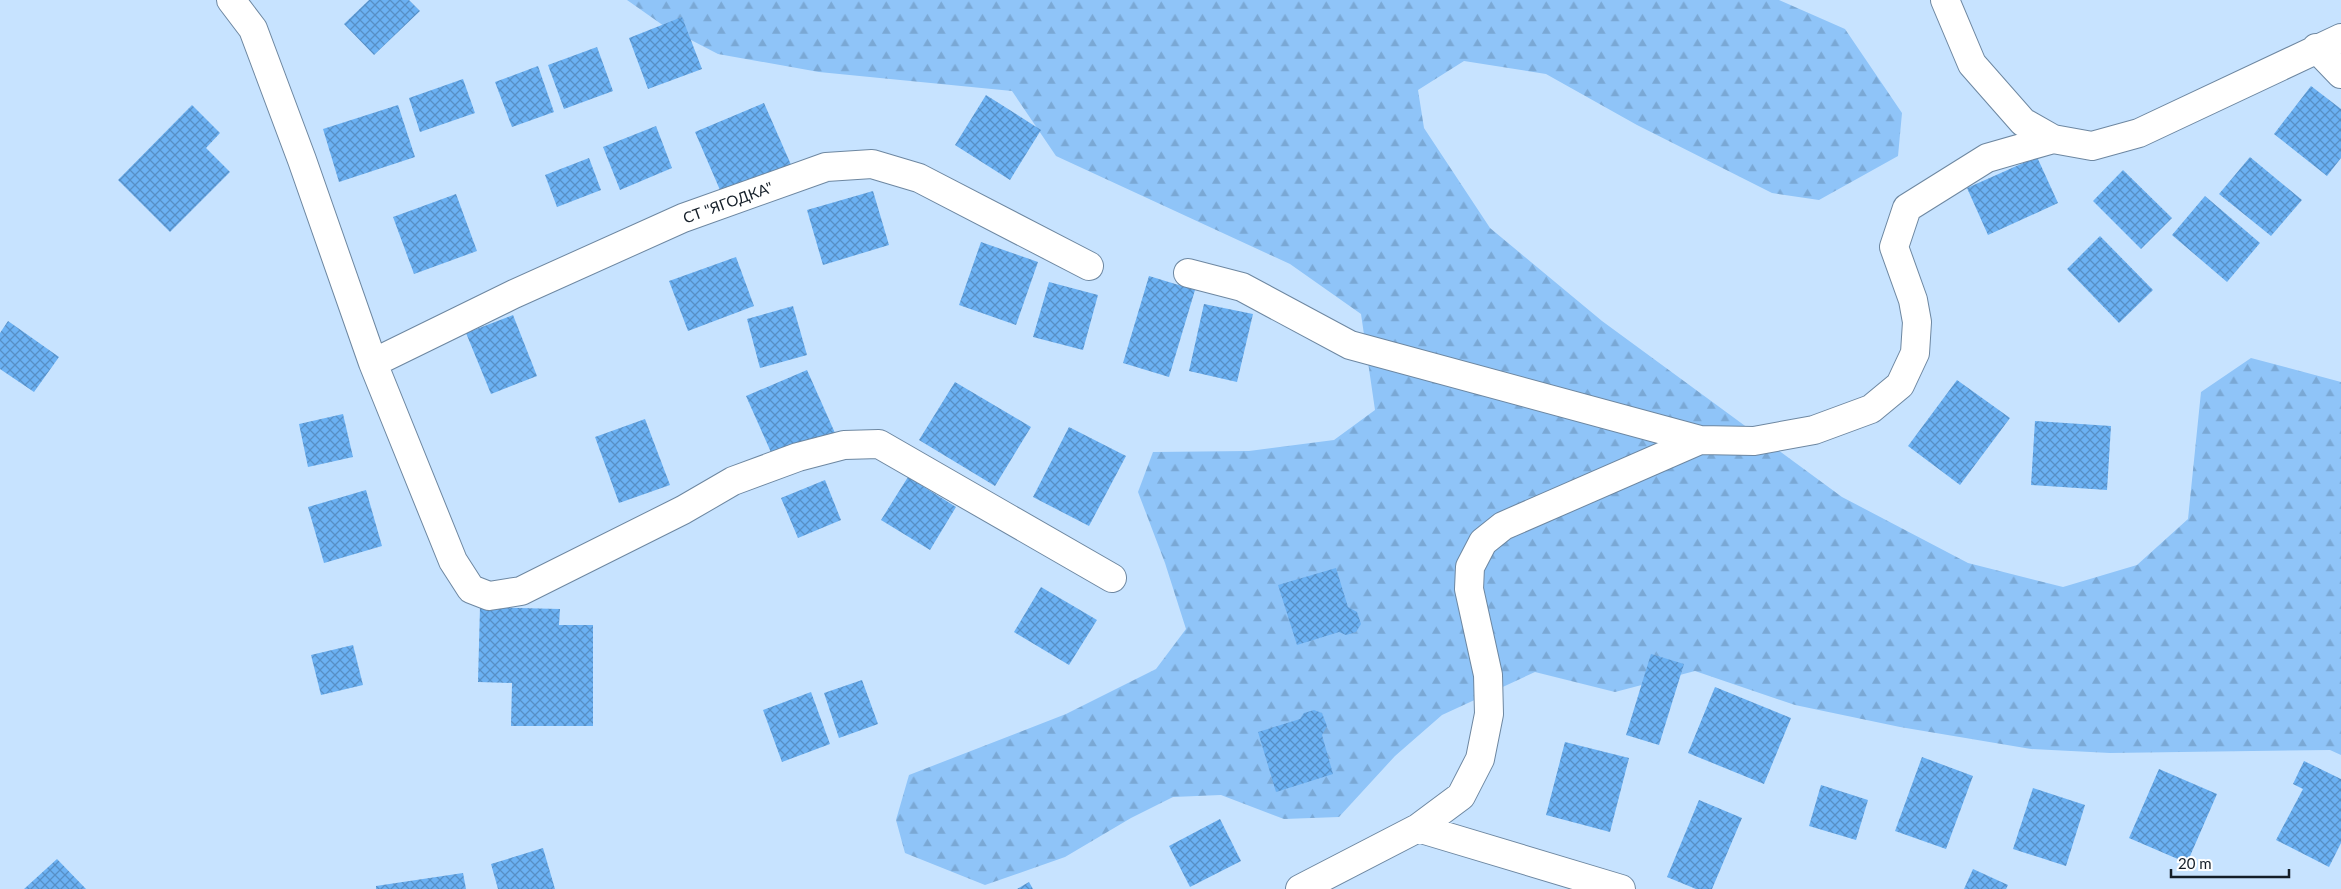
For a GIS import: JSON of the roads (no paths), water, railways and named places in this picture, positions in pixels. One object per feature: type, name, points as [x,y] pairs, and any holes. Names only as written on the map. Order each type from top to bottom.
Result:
[{"type":"street","points":[[231,0],[253,29],[302,160],[372,363],[453,561],[471,589],[489,596],[520,591],[683,510],[733,481],[798,457],[844,446],[879,444],[1112,578]]},
{"type":"street","points":[[1945,0],[1972,64],[2023,122],[2053,140],[2092,146],[2139,133],[2316,48],[2341,38]]},
{"type":"street","points":[[2316,48],[2341,74]]},
{"type":"street","points":[[1188,273],[1242,287],[1350,345],[1700,440],[1754,441],[1814,430],[1871,409],[1900,385],[1915,353],[1917,322],[1913,300],[1894,247],[1907,208],[1987,158],[2053,140]]},
{"type":"street","name":"СТ \"ЯГОДКА\"","points":[[372,363],[514,294],[683,218],[826,167],[872,164],[919,178],[1089,266]]},
{"type":"street","points":[[1300,889],[1418,828],[1461,796],[1480,759],[1489,714],[1488,674],[1469,589],[1470,568],[1483,542],[1503,526],[1700,440]]},
{"type":"street","points":[[1418,828],[1621,889]]}]
